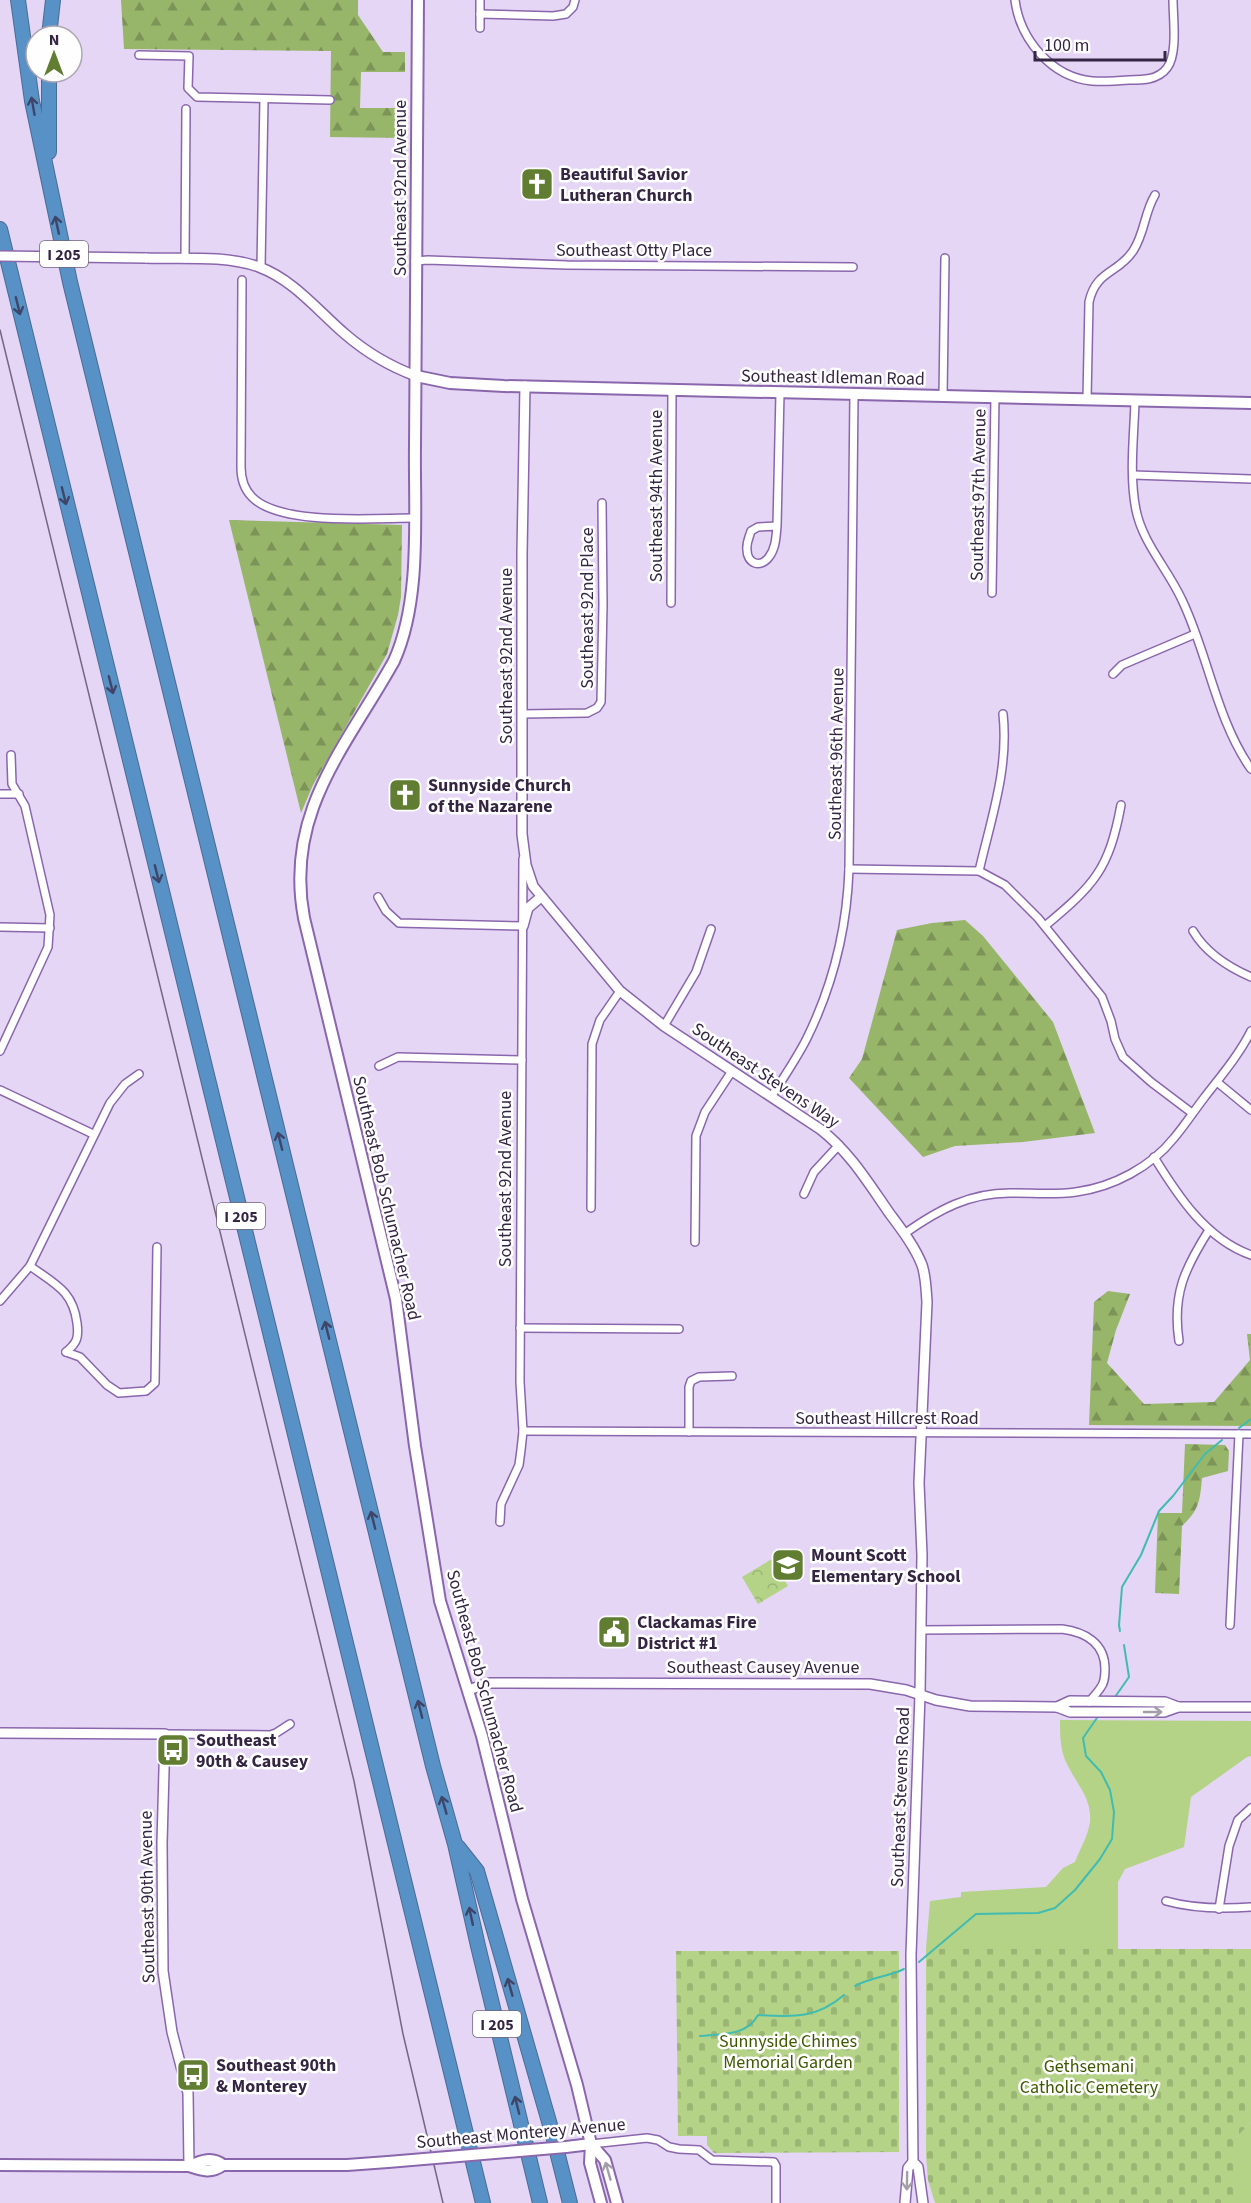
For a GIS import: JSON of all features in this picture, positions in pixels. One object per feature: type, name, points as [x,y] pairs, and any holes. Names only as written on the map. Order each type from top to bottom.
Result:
[{"type":"highway","name":"I 205","points":[[18,0],[32,101],[70,282],[433,1766],[455,1844],[540,2203]]},
{"type":"highway","points":[[50,24],[53,0]]},
{"type":"highway","points":[[49,84],[49,184]]},
{"type":"highway","name":"I 205","points":[[0,229],[483,2203]]},
{"type":"highway","points":[[455,1844],[477,1871],[546,2109],[570,2203]]},
{"type":"main road","name":"Southeast 92nd Avenue","points":[[416,376],[418,0]]},
{"type":"main road","name":"Southeast Idleman Road","points":[[416,376],[450,383],[525,386],[1251,403]]},
{"type":"main road","name":"Southeast Bob Schumacher Road","points":[[416,376],[412,594],[402,644],[314,801],[303,838],[299,862],[299,886],[303,918],[396,1299],[415,1446],[436,1582],[446,1626],[468,1690],[522,1899],[577,2085],[591,2144],[590,2163],[601,2203]]},
{"type":"main road","name":"Southeast Bob Schumacher Road","points":[[591,2144],[605,2160],[617,2203]]},
{"type":"main road","name":"Southeast Monterey Avenue","points":[[0,2165],[189,2166],[205,2160],[216,2160],[223,2165],[347,2165],[591,2144]]},
{"type":"street","points":[[480,0],[480,28]]},
{"type":"street","points":[[480,14],[553,16],[566,14],[576,0]]},
{"type":"street","points":[[1015,0],[1018,16],[1034,48],[1059,69],[1075,77],[1092,81],[1148,80],[1167,69],[1173,55],[1173,0]]},
{"type":"street","points":[[139,55],[189,56],[188,88],[197,97],[330,100]]},
{"type":"street","points":[[261,267],[264,99]]},
{"type":"street","points":[[185,259],[186,109]]},
{"type":"street","points":[[1087,399],[1089,302],[1092,290],[1100,278],[1119,266],[1132,253],[1141,237],[1147,208],[1155,195]]},
{"type":"street","points":[[0,256],[185,259],[242,262],[261,267],[295,288],[347,336],[373,356],[416,376]]},
{"type":"street","points":[[942,396],[945,258]]},
{"type":"street","name":"Southeast Otty Place","points":[[416,261],[567,265],[854,267]]},
{"type":"street","points":[[242,280],[241,475],[251,496],[273,509],[300,516],[414,518]]},
{"type":"street","name":"Southeast 92nd Avenue","points":[[500,1522],[501,1504],[519,1465],[523,1431],[520,1328],[525,386]]},
{"type":"street","name":"Southeast 94th Avenue","points":[[671,603],[672,390]]},
{"type":"street","points":[[777,526],[758,527],[751,531],[747,550],[752,562],[763,563],[775,546],[777,526],[780,393]]},
{"type":"street","name":"Southeast 96th Avenue","points":[[771,1097],[807,1038],[831,978],[845,917],[849,869],[854,394]]},
{"type":"street","name":"Southeast 97th Avenue","points":[[992,593],[995,397]]},
{"type":"street","points":[[1135,400],[1133,475],[1135,503],[1142,529],[1184,602],[1230,730],[1243,758],[1251,769]]},
{"type":"street","points":[[1133,475],[1251,479]]},
{"type":"street","name":"Southeast 92nd Place","points":[[522,714],[587,713],[597,708],[601,702],[602,503]]},
{"type":"street","points":[[1113,674],[1122,665],[1195,634]]},
{"type":"street","points":[[980,871],[1004,764],[1003,714]]},
{"type":"street","points":[[0,1051],[48,946],[51,928],[25,806],[12,784],[11,755]]},
{"type":"street","points":[[0,794],[19,794]]},
{"type":"street","points":[[1045,926],[1080,896],[1103,866],[1115,834],[1121,805]]},
{"type":"street","name":"Southeast Stevens Way","points":[[523,848],[529,875],[541,897],[620,991],[664,1026],[839,1145],[904,1234],[921,1264],[926,1284],[921,1433]]},
{"type":"street","points":[[849,869],[980,871],[1011,889],[1045,926],[1102,997],[1123,1057],[1150,1082],[1192,1113]]},
{"type":"street","points":[[378,897],[386,911],[399,923],[408,925],[523,926]]},
{"type":"street","name":"Southeast 92nd Avenue","points":[[523,926],[528,908],[541,897]]},
{"type":"street","points":[[0,927],[51,928]]},
{"type":"street","points":[[664,1026],[696,972],[711,929]]},
{"type":"street","points":[[1193,931],[1206,949],[1228,966],[1251,977]]},
{"type":"street","points":[[591,1208],[592,1044],[600,1020],[620,991]]},
{"type":"street","points":[[904,1234],[941,1209],[968,1198],[999,1193],[1064,1193],[1088,1189],[1123,1177],[1154,1157],[1174,1139],[1234,1059],[1251,1031]]},
{"type":"street","points":[[379,1066],[398,1057],[522,1060]]},
{"type":"street","points":[[695,1242],[696,1136],[705,1112],[732,1071]]},
{"type":"street","points":[[0,1301],[30,1266],[64,1199],[93,1134],[116,1095],[139,1074]]},
{"type":"street","points":[[1217,1082],[1251,1110]]},
{"type":"street","points":[[0,1090],[93,1134]]},
{"type":"street","points":[[804,1194],[814,1172],[839,1145]]},
{"type":"street","points":[[1154,1157],[1176,1193],[1209,1230],[1238,1251],[1251,1255]]},
{"type":"street","points":[[1179,1341],[1176,1324],[1179,1291],[1190,1260],[1209,1230]]},
{"type":"street","points":[[30,1266],[72,1300],[79,1334],[76,1344],[66,1352],[80,1357],[107,1385],[119,1392],[146,1391],[155,1383],[157,1247]]},
{"type":"street","points":[[520,1328],[679,1329]]},
{"type":"street","points":[[690,1432],[689,1387],[691,1381],[699,1377],[732,1376]]},
{"type":"street","name":"Southeast Hillcrest Road","points":[[523,1431],[1251,1434]]},
{"type":"street","name":"Southeast Stevens Road","points":[[905,2203],[908,2168],[913,2162],[911,1955],[920,1694],[921,1433]]},
{"type":"street","points":[[1230,1625],[1239,1434]]},
{"type":"street","points":[[921,1630],[1062,1629],[1088,1636],[1098,1644],[1103,1654],[1106,1674],[1094,1702]]},
{"type":"street","name":"Southeast Causey Avenue","points":[[468,1690],[490,1683],[843,1684],[889,1686],[936,1700],[970,1706],[1057,1707],[1070,1712],[1164,1713],[1178,1707]]},
{"type":"street","name":"Southeast Causey Avenue","points":[[1057,1707],[1070,1701],[1165,1702],[1178,1707],[1251,1707]]},
{"type":"street","points":[[0,1732],[270,1735],[291,1724]]},
{"type":"street","name":"Southeast 90th Avenue","points":[[165,1734],[162,1843],[163,1978],[172,2032],[188,2093],[189,2166]]},
{"type":"street","points":[[1219,1909],[1229,1846],[1238,1820],[1251,1808]]},
{"type":"street","points":[[1166,1901],[1180,1905],[1219,1909],[1251,1907]]},
{"type":"street","name":"Southeast Monterey Avenue","points":[[591,2144],[658,2140],[669,2147],[699,2150],[712,2160],[774,2162],[776,2166],[776,2203]]},
{"type":"street","name":"Southeast Stevens Road","points":[[913,2162],[918,2167],[923,2203]]},
{"type":"green space","points":[[121,0],[358,0],[358,15],[383,52],[405,52],[405,72],[361,72],[360,108],[406,108],[406,138],[330,137],[331,51],[124,49]]},
{"type":"green space","points":[[229,520],[402,525],[401,597],[387,654],[313,785],[301,813]]},
{"type":"green space","points":[[965,920],[983,936],[1053,1022],[1095,1133],[1023,1142],[955,1146],[923,1157],[849,1078],[862,1059],[897,930],[932,923]]},
{"type":"green space","points":[[1108,1291],[1130,1294],[1116,1330],[1107,1363],[1144,1404],[1214,1402],[1250,1360],[1247,1334],[1251,1334],[1251,1426],[1089,1425],[1094,1302]]},
{"type":"green space","points":[[1185,1444],[1225,1445],[1229,1451],[1228,1471],[1202,1478],[1198,1505],[1182,1526],[1179,1594],[1155,1593],[1158,1513],[1182,1513]]},
{"type":"green space","points":[[772,1559],[788,1586],[758,1604],[742,1577]]},
{"type":"green space","points":[[1060,1720],[1251,1721],[1251,1756],[1191,1797],[1184,1847],[1125,1869],[1118,1882],[1118,1949],[926,1949],[930,1901],[961,1897],[961,1892],[1046,1887],[1063,1868],[1075,1862],[1088,1832],[1090,1814],[1087,1799],[1063,1755]]},
{"type":"green space","name":"Gethsemani Catholic Cemetery","points":[[926,1949],[1251,1949],[1251,2122],[1236,2138],[1236,2203],[935,2203],[928,2180],[926,2155]]},
{"type":"green space","name":"Sunnyside Chimes Memorial Garden","points":[[676,1951],[899,1951],[899,2152],[714,2153],[707,2145],[707,2136],[678,2136]]},
{"type":"green space","points":[[1251,2122],[1251,2203],[1236,2203],[1236,2138]]},
{"type":"waterway","points":[[1239,1428],[1251,1419]]},
{"type":"waterway","points":[[1120,1631],[1122,1587],[1141,1555],[1159,1511],[1205,1454],[1222,1440]]},
{"type":"waterway","points":[[1115,1697],[1129,1677],[1124,1645]]},
{"type":"waterway","points":[[919,1962],[976,1914],[1038,1913],[1055,1908],[1075,1890],[1100,1859],[1112,1839],[1114,1812],[1110,1790],[1101,1772],[1086,1756],[1083,1738],[1099,1715]]},
{"type":"waterway","points":[[855,1986],[904,1969]]},
{"type":"waterway","points":[[700,2036],[733,2033],[747,2027],[758,2015],[804,2015],[824,2009],[844,1995]]},
{"type":"tram line","points":[[0,330],[354,1781],[403,2034],[443,2203]]},
{"type":"place","name":"Beautiful Savior Lutheran Church","points":[[537,184]]},
{"type":"place","name":"Sunnyside Church of the Nazarene","points":[[405,795]]},
{"type":"place","name":"Mount Scott Elementary School","points":[[788,1565]]},
{"type":"place","name":"Clackamas Fire District #1","points":[[614,1632]]},
{"type":"place","name":"Southeast 90th & Causey","points":[[173,1750]]},
{"type":"place","name":"Southeast 90th & Monterey","points":[[193,2075]]}]
